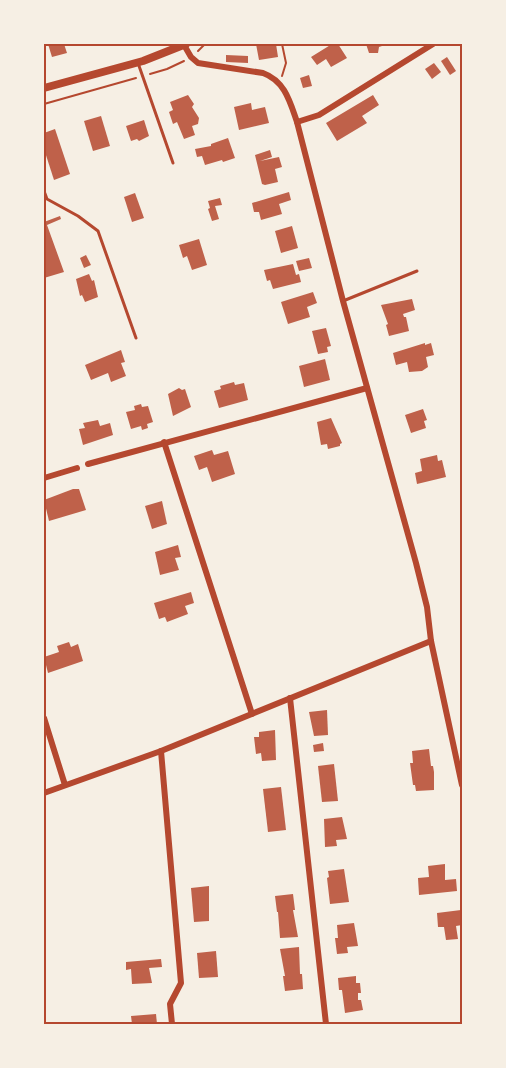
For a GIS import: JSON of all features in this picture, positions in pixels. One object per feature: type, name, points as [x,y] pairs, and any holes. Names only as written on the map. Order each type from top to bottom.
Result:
[{"type":"street","points":[[44,88],[138,63],[185,44],[191,57],[198,63],[263,73],[279,81],[288,95],[416,563],[427,607],[431,641],[462,785]]},
{"type":"street","points":[[297,122],[319,115],[433,44]]},
{"type":"street","points":[[88,464],[367,388]]},
{"type":"street","points":[[164,442],[252,714]]},
{"type":"street","points":[[44,478],[77,468]]},
{"type":"street","points":[[44,793],[161,751],[431,641]]},
{"type":"street","points":[[290,698],[326,1024]]},
{"type":"street","points":[[44,718],[65,784]]},
{"type":"street","points":[[161,751],[181,983],[170,1004],[172,1024]]},
{"type":"lane","points":[[138,63],[173,163]]},
{"type":"lane","points":[[44,191],[47,199],[78,216],[98,231],[136,338]]},
{"type":"lane","points":[[343,301],[417,271]]},
{"type":"path","points":[[195,54],[205,44]]},
{"type":"path","points":[[279,81],[285,63],[282,44]]},
{"type":"path","points":[[44,104],[159,72],[185,60]]},
{"type":"building","points":[[48,44],[64,44],[67,53],[52,57]]},
{"type":"building","points":[[256,44],[276,44],[278,57],[259,60]]},
{"type":"building","points":[[332,44],[338,44],[347,58],[331,67],[326,59],[317,65],[311,57]]},
{"type":"building","points":[[366,44],[385,45],[379,47],[378,53],[369,53]]},
{"type":"building","points":[[226,55],[248,56],[248,63],[226,62]]},
{"type":"building","points":[[447,57],[456,71],[450,75],[441,61]]},
{"type":"building","points":[[434,63],[441,72],[432,79],[425,69]]},
{"type":"building","points":[[309,75],[312,86],[303,88],[300,78]]},
{"type":"building","points":[[188,95],[199,118],[198,124],[192,126],[195,135],[184,139],[177,122],[173,124],[169,112],[173,110],[170,102]]},
{"type":"building","points":[[373,95],[379,105],[362,116],[367,123],[337,141],[326,123]]},
{"type":"building","points":[[251,103],[252,110],[265,107],[269,123],[239,130],[234,107]]},
{"type":"building","points":[[101,116],[110,146],[93,151],[84,121]]},
{"type":"building","points":[[144,120],[149,136],[139,141],[137,139],[131,141],[126,126]]},
{"type":"building","points":[[55,129],[70,174],[54,180],[44,149],[44,133]]},
{"type":"building","points":[[228,138],[235,158],[205,165],[202,156],[197,157],[195,149],[211,146],[211,144]]},
{"type":"building","points":[[270,150],[272,157],[260,161],[279,157],[282,167],[275,169],[278,182],[265,185],[262,184],[255,155]]},
{"type":"building","points":[[289,192],[291,200],[279,204],[282,214],[261,220],[259,212],[254,212],[252,203]]},
{"type":"building","points":[[135,193],[144,218],[132,222],[124,197]]},
{"type":"building","points":[[220,198],[222,205],[215,206],[219,219],[212,221],[208,201]]},
{"type":"building","points":[[60,216],[61,219],[47,225],[64,272],[44,278],[44,222]]},
{"type":"building","points":[[292,226],[298,248],[281,253],[275,231]]},
{"type":"building","points":[[199,239],[207,265],[192,270],[187,256],[183,258],[179,245]]},
{"type":"building","points":[[86,255],[91,265],[84,268],[80,258]]},
{"type":"building","points":[[309,258],[312,268],[299,271],[296,261]]},
{"type":"building","points":[[293,264],[301,282],[273,289],[270,280],[267,281],[264,270]]},
{"type":"building","points":[[89,274],[92,281],[94,280],[98,297],[85,302],[82,295],[80,296],[76,279]]},
{"type":"building","points":[[313,292],[317,303],[307,307],[310,317],[288,324],[281,302]]},
{"type":"building","points":[[412,299],[415,310],[403,314],[406,317],[409,331],[389,336],[386,325],[388,324],[381,305]]},
{"type":"building","points":[[326,328],[331,346],[327,347],[328,352],[318,354],[312,331]]},
{"type":"building","points":[[425,343],[425,345],[431,343],[434,355],[426,357],[428,367],[422,371],[409,372],[407,362],[396,365],[393,353]]},
{"type":"building","points":[[121,350],[125,362],[121,363],[126,376],[111,382],[108,373],[91,380],[85,365]]},
{"type":"building","points":[[325,359],[330,380],[304,387],[299,366]]},
{"type":"building","points":[[234,382],[235,385],[244,383],[248,400],[219,408],[214,391],[221,389],[220,386]]},
{"type":"building","points":[[179,388],[185,389],[191,407],[173,416],[168,394]]},
{"type":"building","points":[[141,404],[142,407],[148,406],[153,422],[147,424],[148,428],[142,430],[141,426],[131,429],[126,412],[135,410],[134,406]]},
{"type":"building","points":[[423,409],[427,420],[424,421],[426,428],[411,433],[405,415]]},
{"type":"building","points":[[331,418],[342,443],[340,446],[328,449],[327,444],[321,445],[317,422]]},
{"type":"building","points":[[98,420],[100,426],[110,423],[113,435],[83,445],[79,429],[85,428],[83,423]]},
{"type":"building","points":[[212,450],[214,455],[228,451],[235,474],[212,482],[207,467],[199,470],[194,456]]},
{"type":"building","points":[[437,455],[438,461],[442,460],[446,477],[417,484],[415,473],[422,471],[420,459]]},
{"type":"building","points":[[79,489],[86,510],[49,521],[44,500]]},
{"type":"building","points":[[162,501],[167,524],[152,529],[145,506]]},
{"type":"building","points":[[178,545],[181,557],[175,558],[179,570],[160,575],[155,552]]},
{"type":"building","points":[[191,592],[194,603],[185,606],[188,614],[167,622],[165,617],[159,619],[154,603]]},
{"type":"building","points":[[69,642],[71,647],[78,644],[83,661],[48,673],[44,657],[59,652],[57,646]]},
{"type":"building","points":[[327,710],[328,735],[314,736],[309,712]]},
{"type":"building","points":[[275,730],[276,760],[262,761],[261,753],[256,754],[254,737],[259,737],[259,732]]},
{"type":"building","points":[[323,743],[324,751],[314,752],[313,745]]},
{"type":"building","points":[[429,749],[434,772],[434,790],[416,791],[410,763],[413,763],[412,751]]},
{"type":"building","points":[[334,764],[338,801],[322,802],[318,766]]},
{"type":"building","points":[[281,787],[286,830],[268,832],[263,789]]},
{"type":"building","points":[[342,817],[347,839],[336,840],[337,846],[325,847],[324,819]]},
{"type":"building","points":[[445,864],[445,880],[456,879],[457,891],[419,895],[418,878],[429,877],[428,866]]},
{"type":"building","points":[[344,869],[349,902],[330,904],[328,871]]},
{"type":"building","points":[[209,886],[209,921],[194,922],[191,888]]},
{"type":"building","points":[[293,894],[295,910],[293,910],[298,937],[280,938],[275,896]]},
{"type":"building","points":[[461,910],[462,925],[456,926],[458,939],[446,940],[444,927],[438,927],[437,913]]},
{"type":"building","points":[[354,923],[358,946],[347,947],[348,953],[337,954],[335,938],[338,938],[337,925]]},
{"type":"building","points":[[299,947],[303,989],[285,991],[280,949]]},
{"type":"building","points":[[216,951],[218,977],[199,978],[197,953]]},
{"type":"building","points":[[161,959],[162,967],[149,968],[152,983],[132,984],[131,969],[126,970],[126,962]]},
{"type":"building","points":[[356,976],[356,983],[360,983],[361,993],[358,993],[358,1000],[361,1000],[363,1010],[345,1013],[338,978]]},
{"type":"building","points":[[156,1014],[157,1024],[132,1024],[131,1016]]}]
